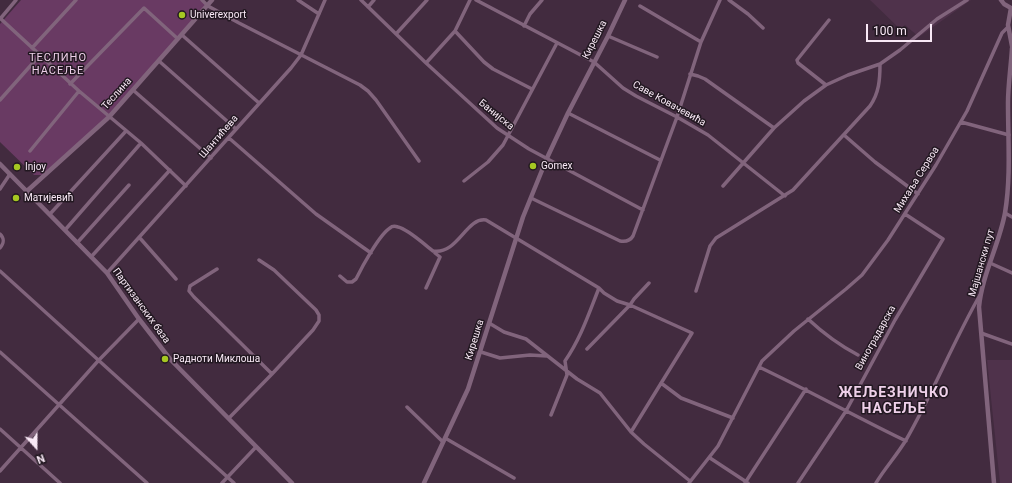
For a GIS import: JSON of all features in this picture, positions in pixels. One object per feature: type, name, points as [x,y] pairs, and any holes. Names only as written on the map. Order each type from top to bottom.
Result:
[{"type":"street","points":[[16,0],[0,18],[70,84],[141,143],[186,186]]},
{"type":"street","points":[[32,48],[76,0]]},
{"type":"street","points":[[202,0],[208,6],[354,81],[368,91],[419,161]]},
{"type":"street","name":"Теслина","points":[[27,191],[109,117],[212,0]]},
{"type":"street","points":[[298,0],[319,14]]},
{"type":"street","name":"Шантићева","points":[[107,272],[291,68],[301,55],[325,0]]},
{"type":"street","name":"Банијска","points":[[361,0],[488,121],[507,135],[547,158],[643,210]]},
{"type":"street","points":[[368,7],[374,0]]},
{"type":"street","points":[[396,34],[427,0]]},
{"type":"street","points":[[426,63],[455,31],[470,0]]},
{"type":"street","name":"Саве Ковачевића","points":[[476,0],[557,44],[594,62],[623,88],[703,132],[785,196]]},
{"type":"street","points":[[524,26],[530,14],[542,0]]},
{"type":"street","name":"Кирешка","points":[[424,483],[468,389],[516,238],[547,158],[625,0]]},
{"type":"street","points":[[531,198],[620,241],[625,242],[634,236],[701,42],[720,0]]},
{"type":"street","points":[[729,0],[748,14],[762,28]]},
{"type":"street","points":[[723,186],[774,128],[804,101],[826,85],[848,75],[880,64],[900,50],[937,19],[968,0]]},
{"type":"street","points":[[1001,0],[1004,4],[1012,7]]},
{"type":"street","points":[[640,6],[701,42]]},
{"type":"street","name":"Мајшански пут","points":[[994,483],[979,307],[980,294],[999,238],[1005,213],[1009,176],[1010,138],[1008,101],[1012,47],[1008,27],[1012,7]]},
{"type":"street","points":[[70,84],[144,8],[178,40]]},
{"type":"street","points":[[826,85],[798,63],[797,60],[829,20]]},
{"type":"street","name":"Михаља Сервоа","points":[[689,482],[710,458],[718,446],[759,367],[769,353],[862,275],[885,246],[961,122],[1002,33],[1008,27]]},
{"type":"street","points":[[455,31],[484,62],[493,69],[532,89]]},
{"type":"street","points":[[182,35],[259,103]]},
{"type":"street","points":[[608,36],[657,57]]},
{"type":"street","points":[[464,181],[496,154],[557,44]]},
{"type":"street","points":[[0,100],[40,55]]},
{"type":"street","points":[[159,61],[236,129]]},
{"type":"street","points":[[696,291],[710,246],[716,238],[793,190],[870,106],[878,89],[880,64]]},
{"type":"street","points":[[690,74],[705,80],[774,128]]},
{"type":"street","points":[[133,90],[211,158]]},
{"type":"street","points":[[30,151],[79,91]]},
{"type":"street","points":[[568,113],[660,160]]},
{"type":"street","points":[[961,122],[1010,138]]},
{"type":"street","points":[[50,214],[126,131]]},
{"type":"street","points":[[844,135],[875,162],[918,194]]},
{"type":"street","points":[[229,138],[316,214],[371,253]]},
{"type":"street","points":[[65,230],[141,143]]},
{"type":"street","name":"Партизанских база","points":[[0,164],[107,272],[139,319],[170,359],[292,483]]},
{"type":"street","points":[[91,257],[170,170]]},
{"type":"street","points":[[0,189],[10,174]]},
{"type":"street","points":[[77,243],[129,185]]},
{"type":"street","points":[[1005,213],[1012,217]]},
{"type":"street","name":"Виноградарска","points":[[798,483],[846,411],[898,314],[943,239],[905,214]]},
{"type":"street","points":[[426,288],[444,252],[448,250],[475,223],[486,220],[599,288],[616,301],[630,304],[692,333],[631,432]]},
{"type":"street","points":[[340,276],[348,282],[352,282],[356,279],[385,233],[389,228],[394,226],[403,228],[440,258]]},
{"type":"street","points":[[0,234],[4,239],[4,242],[0,248]]},
{"type":"street","points":[[139,237],[176,278]]},
{"type":"street","points":[[434,252],[444,252]]},
{"type":"street","points":[[229,418],[313,330],[319,321],[319,315],[316,310],[274,270],[259,260]]},
{"type":"street","points":[[990,263],[1012,273]]},
{"type":"street","points":[[217,269],[190,286],[189,291],[194,298],[272,374]]},
{"type":"street","points":[[0,271],[234,483]]},
{"type":"street","points":[[587,349],[649,283]]},
{"type":"street","points":[[551,415],[568,375],[565,361],[573,350],[599,288]]},
{"type":"street","points":[[876,483],[906,441],[980,294]]},
{"type":"street","points":[[0,471],[98,361],[139,319]]},
{"type":"street","points":[[808,319],[828,338],[858,355]]},
{"type":"street","points":[[489,323],[504,332],[526,339],[600,393],[631,432],[689,482]]},
{"type":"street","points":[[981,333],[1012,344]]},
{"type":"street","points":[[0,352],[147,483]]},
{"type":"street","points":[[480,352],[500,358],[530,355],[548,356]]},
{"type":"street","points":[[759,367],[806,389],[906,441]]},
{"type":"street","points":[[661,382],[681,398],[733,418]]},
{"type":"street","points":[[710,458],[746,482],[806,389]]},
{"type":"street","points":[[407,407],[444,440],[514,478]]},
{"type":"street","points":[[0,429],[60,483]]},
{"type":"street","points":[[222,483],[256,447]]},
{"type":"shaded area","points":[[21,0],[201,0],[207,6],[110,115],[42,175],[34,175],[0,142],[0,24]]},
{"type":"shaded area","points":[[870,0],[971,0],[919,37],[905,25],[900,29]]},
{"type":"shaded area","points":[[987,360],[1012,360],[1012,483],[1000,483]]},
{"type":"place","name":"Univerexport","points":[[182,15]]},
{"type":"place","name":"Gomex","points":[[533,166]]},
{"type":"place","name":"Injoy","points":[[17,167]]},
{"type":"place","name":"Матијевић","points":[[16,198]]},
{"type":"place","name":"Радноти Миклоша","points":[[165,359]]},
{"type":"district","name":"ТЕСЛИНО НАСЕЉЕ","points":[[58,64]]},
{"type":"district","name":"ЖЕЉЕЗНИЧКО НАСЕЉЕ","points":[[894,402]]}]
